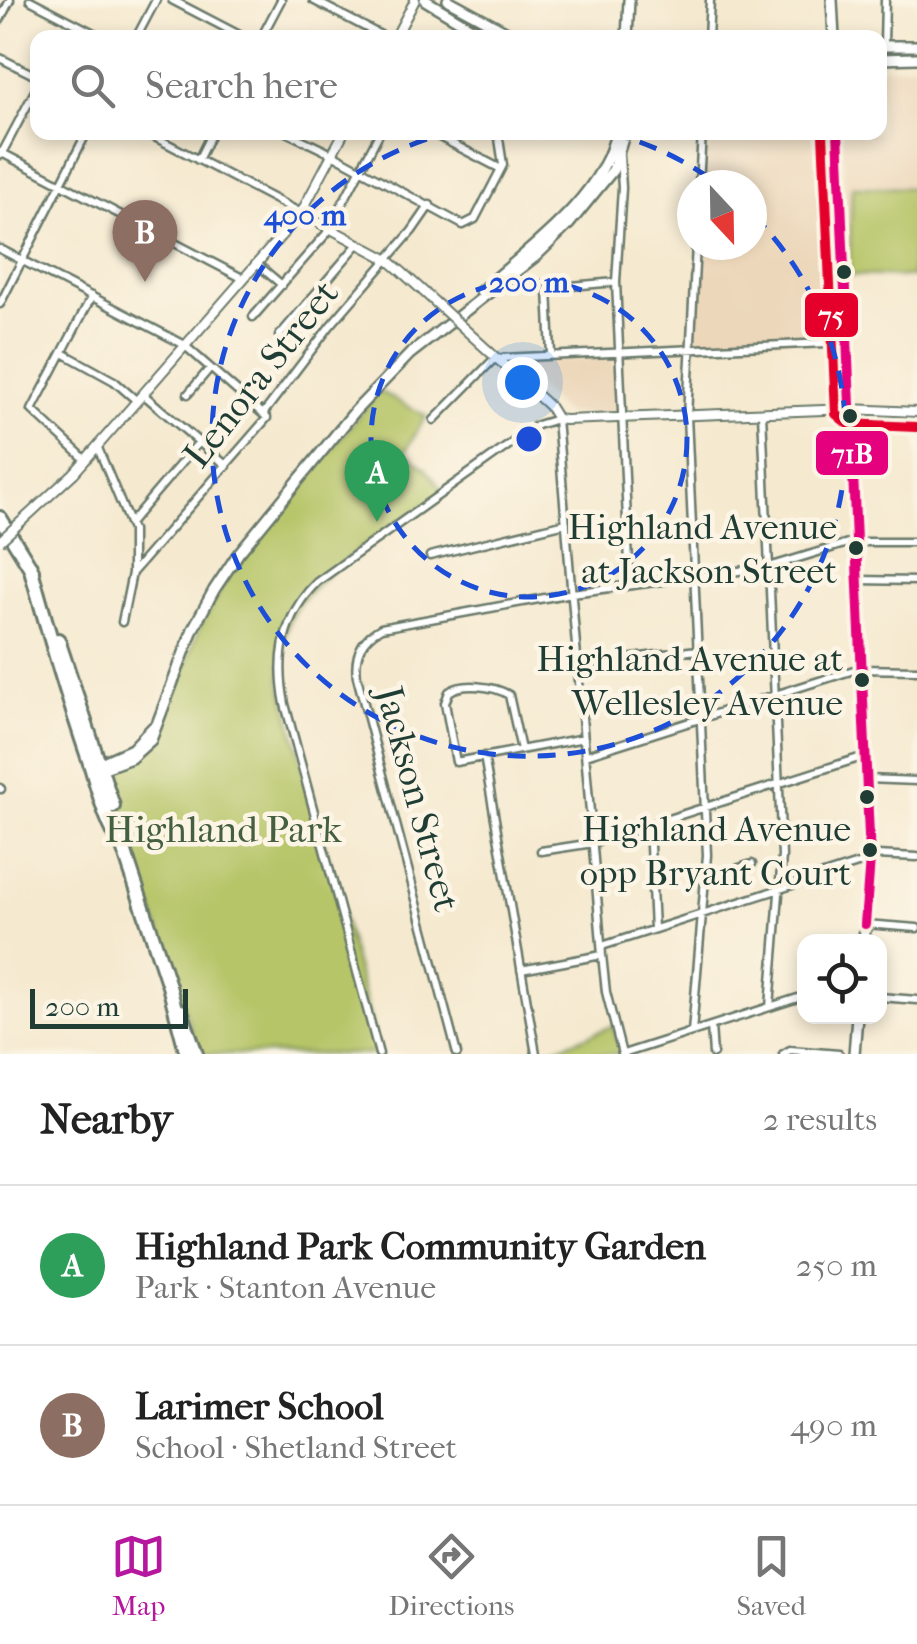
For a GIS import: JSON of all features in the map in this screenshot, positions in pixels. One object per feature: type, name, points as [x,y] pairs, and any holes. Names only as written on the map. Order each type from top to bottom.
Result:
[{"type":"highway","points":[[0,518],[30,566],[57,664],[123,835],[123,847],[169,986],[196,1054]]},
{"type":"highway","points":[[169,986],[187,1054]]},
{"type":"main road","points":[[425,0],[475,30]]},
{"type":"main road","points":[[448,0],[503,30]]},
{"type":"main road","points":[[627,30],[629,0]]},
{"type":"main road","points":[[832,0],[834,30]]},
{"type":"main road","points":[[887,46],[917,46]]},
{"type":"main road","points":[[887,59],[917,58]]},
{"type":"main road","points":[[97,768],[128,752],[152,729],[189,628],[210,588],[234,551],[352,407],[399,358],[563,218],[602,170],[613,140]]},
{"type":"main road","points":[[97,768],[127,761],[151,740],[193,630],[214,590],[238,554],[356,410],[410,354],[552,242],[602,188],[620,156],[623,140]]},
{"type":"main road","points":[[838,140],[868,779],[870,859],[864,934]]},
{"type":"main road","points":[[854,1054],[857,1024]]},
{"type":"street","points":[[0,20],[10,0]]},
{"type":"street","points":[[30,0],[88,30]]},
{"type":"street","points":[[140,30],[156,0]]},
{"type":"street","points":[[172,0],[230,30]]},
{"type":"street","points":[[265,30],[281,0]]},
{"type":"street","points":[[314,0],[371,30]]},
{"type":"street","points":[[399,30],[415,0]]},
{"type":"street","points":[[708,30],[710,0]]},
{"type":"street","points":[[883,30],[885,0]]},
{"type":"street","points":[[0,58],[30,76]]},
{"type":"street","points":[[30,97],[1,154],[244,279]]},
{"type":"street","points":[[0,304],[84,140]]},
{"type":"street","points":[[160,140],[387,260],[549,406],[557,419],[602,951],[610,1009],[622,1054],[797,998]]},
{"type":"street","points":[[198,160],[208,140]]},
{"type":"street","points":[[302,140],[463,225],[472,222],[501,169],[499,140]]},
{"type":"street","points":[[0,541],[98,448],[301,213],[340,140]]},
{"type":"street","points":[[253,317],[330,228],[376,140]]},
{"type":"street","points":[[445,140],[501,169]]},
{"type":"street","points":[[700,170],[702,140]]},
{"type":"street","points":[[620,156],[622,188],[616,282],[630,586]]},
{"type":"street","points":[[602,188],[613,182],[622,188]]},
{"type":"street","name":"Lenora Street","points":[[132,573],[267,418],[263,414],[330,326],[430,205]]},
{"type":"street","points":[[279,336],[358,244]]},
{"type":"street","points":[[0,249],[186,347],[263,414]]},
{"type":"street","points":[[692,1032],[702,914],[705,808],[687,416],[695,260]]},
{"type":"street","points":[[257,264],[282,285]]},
{"type":"street","points":[[551,355],[548,290],[554,285],[616,282]]},
{"type":"street","points":[[86,460],[32,410],[92,296]]},
{"type":"street","points":[[434,420],[498,360],[848,342]]},
{"type":"street","points":[[63,352],[141,398],[226,466]]},
{"type":"street","points":[[188,394],[210,368]]},
{"type":"street","points":[[379,1054],[280,678],[280,651],[286,630],[295,610],[318,582],[516,440],[557,419],[850,409],[917,412]]},
{"type":"street","points":[[762,412],[782,856],[770,1007]]},
{"type":"street","points":[[129,524],[199,442]]},
{"type":"street","points":[[98,448],[129,524],[132,573],[122,622]]},
{"type":"street","points":[[430,556],[566,522]]},
{"type":"street","name":"Jackson Street","points":[[458,1054],[357,677],[357,655],[366,638],[382,628],[572,593],[769,567],[857,542],[917,541]]},
{"type":"street","points":[[858,580],[917,581]]},
{"type":"street","points":[[578,665],[697,650]]},
{"type":"street","points":[[586,755],[862,670],[917,670]]},
{"type":"street","points":[[521,750],[508,694],[462,686],[449,692],[445,703],[456,762],[484,756],[521,750],[584,738]]},
{"type":"street","points":[[484,756],[536,1054]]},
{"type":"street","points":[[541,852],[593,843],[866,756]]},
{"type":"street","points":[[868,779],[917,781]]},
{"type":"street","points":[[649,826],[654,930]]},
{"type":"street","points":[[521,970],[602,951],[876,855],[917,856]]},
{"type":"street","points":[[704,879],[752,864]]},
{"type":"street","points":[[865,924],[917,928]]},
{"type":"street","points":[[887,998],[917,1000]]},
{"type":"street","points":[[711,1026],[714,1054]]},
{"type":"street","points":[[783,1054],[790,1050],[840,1054]]},
{"type":"shaded area","points":[[917,65],[917,278],[849,275],[842,140],[887,140],[887,67]]},
{"type":"shaded area","points":[[706,140],[828,140],[836,337],[695,342],[699,260],[767,260],[767,170],[705,170]]},
{"type":"shaded area","points":[[613,358],[616,413],[566,414],[514,363]]},
{"type":"green space","points":[[852,187],[915,188],[912,277],[849,275]]},
{"type":"green space","name":"Highland Park","points":[[379,391],[426,416],[405,452],[425,468],[444,492],[343,562],[307,594],[288,626],[280,678],[379,1054],[199,1054],[112,784],[114,774],[143,755],[160,734],[198,631],[229,575]]},
{"type":"green space","points":[[613,1026],[622,1054],[552,1054],[551,1050]]},
{"type":"transit line","name":"75","points":[[823,140],[836,414],[848,424],[916,427]]},
{"type":"transit line","name":"71B","points":[[838,140],[870,859],[865,924]]},
{"type":"place","name":"Larimer School","points":[[145,282]]},
{"type":"place","name":"Highland Park Community Garden","points":[[377,522]]},
{"type":"place","name":"Highland Avenue at Jackson Street","points":[[856,548]]},
{"type":"place","name":"Highland Avenue at Wellesley Avenue","points":[[862,680]]},
{"type":"place","name":"Highland Avenue opp Bryant Court","points":[[870,850]]}]
